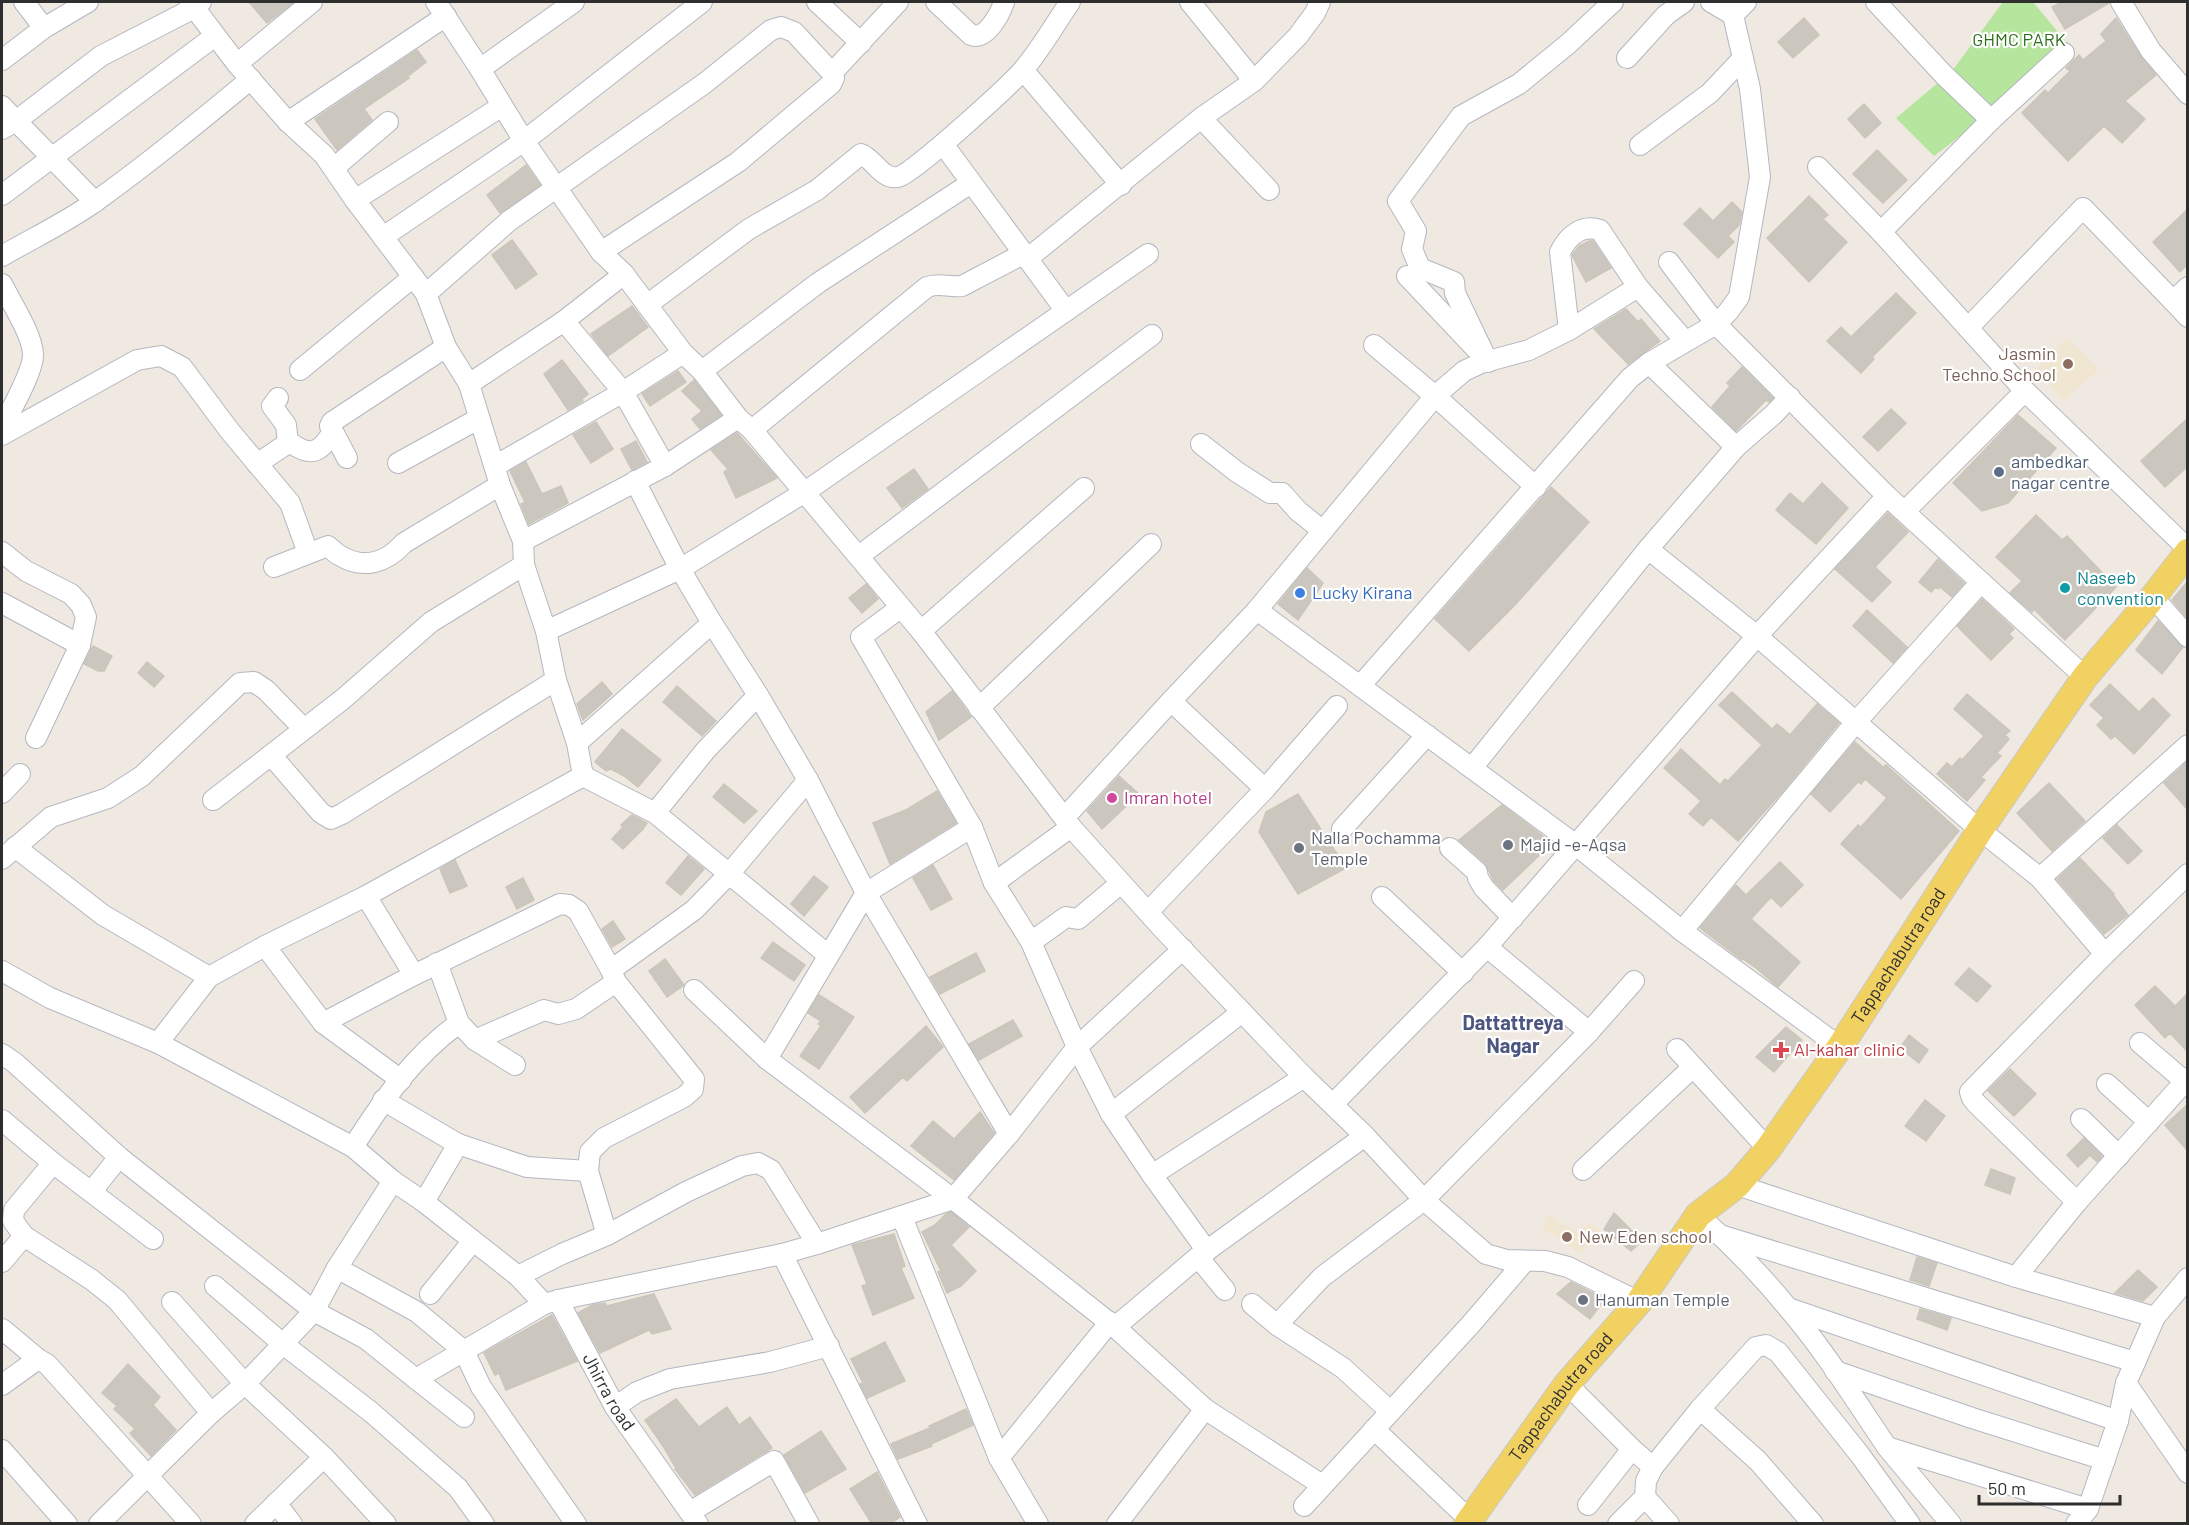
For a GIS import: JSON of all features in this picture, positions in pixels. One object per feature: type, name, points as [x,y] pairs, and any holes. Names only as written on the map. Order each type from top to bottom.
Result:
[{"type":"main road","name":"Tappachabutra road","points":[[1470,1522],[1567,1384],[1640,1302],[1698,1215],[1737,1185],[1768,1149],[1840,1047],[1980,830],[2085,677],[2153,597],[2187,550]]},
{"type":"street","points":[[24,2],[44,28]]},
{"type":"street","points":[[2,60],[44,28],[88,2]]},
{"type":"street","points":[[237,64],[312,2]]},
{"type":"street","points":[[480,69],[574,2]]},
{"type":"street","points":[[383,237],[524,141],[702,2]]},
{"type":"street","points":[[817,2],[861,43]]},
{"type":"street","points":[[832,73],[898,2]]},
{"type":"street","points":[[936,2],[976,37],[982,35],[996,18],[1004,2]]},
{"type":"street","points":[[647,305],[749,229],[817,190],[855,157],[861,154],[890,177],[899,177],[943,144],[1023,70],[1070,2]]},
{"type":"street","points":[[1190,2],[1254,81]]},
{"type":"street","points":[[522,541],[745,424],[927,287],[938,283],[954,287],[962,286],[1025,256],[1121,185],[1201,118],[1254,81],[1298,36],[1320,2]]},
{"type":"street","points":[[1488,362],[1455,293],[1454,282],[1420,267],[1412,249],[1416,231],[1398,201],[1461,116],[1519,84],[1568,44],[1613,2]]},
{"type":"street","points":[[1627,58],[1666,15],[1683,2]]},
{"type":"street","points":[[1360,686],[1630,378],[1649,363],[1716,324],[1738,297],[1760,177],[1750,89],[1743,58],[1739,8],[1711,2]]},
{"type":"street","points":[[1876,2],[1944,75],[1991,120]]},
{"type":"street","points":[[2121,2],[2151,51],[2187,94]]},
{"type":"street","points":[[8,125],[101,56],[195,4],[215,36],[237,64],[288,122],[324,155],[426,294],[446,347],[469,384],[500,485],[522,541],[524,565],[546,631],[556,680],[577,743],[583,776]]},
{"type":"street","points":[[288,122],[441,9],[524,141],[601,252],[624,274],[683,353],[702,371],[921,631],[1068,822],[1121,883],[1424,1200],[1486,1254],[1507,1260],[1545,1261],[1568,1267],[1640,1302]]},
{"type":"street","points":[[426,294],[509,221],[705,83],[771,30],[781,27],[794,32],[832,73],[834,78],[831,84],[738,162],[601,252]]},
{"type":"street","points":[[2,195],[215,36]]},
{"type":"street","points":[[1881,232],[1991,120],[2064,53]]},
{"type":"street","points":[[1640,144],[1710,93],[1743,58]]},
{"type":"street","points":[[1023,70],[1121,185]]},
{"type":"street","points":[[2,256],[95,202],[188,131],[251,79]]},
{"type":"street","points":[[2,106],[8,125],[53,158],[95,202]]},
{"type":"street","points":[[355,200],[502,106]]},
{"type":"street","points":[[1201,118],[1269,190]]},
{"type":"street","points":[[334,168],[388,122]]},
{"type":"street","points":[[943,144],[1066,311]]},
{"type":"street","points":[[1818,167],[1881,232],[2025,391],[2187,550]]},
{"type":"street","points":[[702,371],[818,283],[971,183]]},
{"type":"street","points":[[1968,328],[2083,208],[2187,317]]},
{"type":"street","points":[[1569,330],[1560,252],[1564,242],[1575,233],[1591,227],[1600,230],[1638,287],[1684,342]]},
{"type":"street","points":[[546,631],[680,569],[805,492],[1148,254]]},
{"type":"street","points":[[1669,262],[1716,324],[1887,496],[2085,677]]},
{"type":"street","points":[[469,384],[564,321],[624,274]]},
{"type":"street","points":[[1407,276],[1488,362]]},
{"type":"street","points":[[300,370],[413,277]]},
{"type":"street","points":[[2,284],[28,337],[33,354],[30,369],[2,428]]},
{"type":"street","points":[[994,883],[1068,822],[1171,701],[1257,609],[1435,396],[1464,371],[1529,350],[1569,330],[1638,287]]},
{"type":"street","points":[[2173,301],[2187,287]]},
{"type":"street","points":[[564,321],[623,392],[665,466]]},
{"type":"street","points":[[859,556],[1152,334]]},
{"type":"street","points":[[1374,345],[1435,396],[1536,487]]},
{"type":"street","points":[[346,458],[332,433],[330,426],[332,422],[446,347]]},
{"type":"street","points":[[495,466],[623,392],[683,353]]},
{"type":"street","points":[[2,435],[137,360],[161,356],[182,368],[290,503],[308,553]]},
{"type":"street","points":[[1649,363],[1736,447]]},
{"type":"street","points":[[1905,511],[2025,391]]},
{"type":"street","points":[[1472,768],[1648,549],[1736,447],[1790,397]]},
{"type":"street","points":[[278,399],[272,406],[286,425],[288,443]]},
{"type":"street","points":[[398,463],[478,419]]},
{"type":"street","points":[[257,464],[288,443],[306,452],[313,452],[327,441],[332,433]]},
{"type":"street","points":[[1200,444],[1270,493],[1282,493],[1298,511],[1323,531]]},
{"type":"street","points":[[635,481],[680,569],[808,780],[866,893],[1009,1134]]},
{"type":"street","points":[[274,567],[328,546],[338,555],[360,564],[383,560],[396,553],[404,543],[500,485]]},
{"type":"street","points":[[921,631],[1084,488]]},
{"type":"street","points":[[1333,1104],[1487,947],[1757,636],[1887,496]]},
{"type":"street","points":[[979,708],[1151,544]]},
{"type":"street","points":[[1648,549],[1757,636],[1980,830],[2040,878],[2105,954]]},
{"type":"street","points":[[2,552],[26,571],[71,594],[81,605],[86,617],[80,645],[36,738]]},
{"type":"street","points":[[213,800],[304,729],[431,622],[524,565]]},
{"type":"street","points":[[1682,932],[1856,722],[1981,582]]},
{"type":"street","points":[[2153,597],[2187,637]]},
{"type":"street","points":[[2,603],[80,645]]},
{"type":"street","points":[[900,608],[861,637],[972,827],[994,883],[1031,942],[1077,1047],[1112,1114],[1225,1290]]},
{"type":"street","points":[[1257,609],[1576,845],[1682,932],[1840,1047]]},
{"type":"street","points":[[577,743],[712,622]]},
{"type":"street","points":[[271,755],[321,813],[331,819],[556,680]]},
{"type":"street","points":[[209,977],[103,915],[8,853],[51,817],[108,798],[142,776],[240,683],[254,682],[266,690],[304,729]]},
{"type":"street","points":[[654,813],[705,751],[758,695]]},
{"type":"street","points":[[1171,701],[1266,789]]},
{"type":"street","points":[[1148,912],[1266,789],[1337,706]]},
{"type":"street","points":[[1342,829],[1426,735]]},
{"type":"street","points":[[2040,878],[2187,745]]},
{"type":"street","points":[[2,793],[20,774]]},
{"type":"street","points":[[583,776],[654,813],[828,955]]},
{"type":"street","points":[[158,1043],[209,977],[265,946],[366,896],[583,776]]},
{"type":"street","points":[[476,1040],[544,1010],[558,1014],[576,1009],[694,910],[729,874],[808,780]]},
{"type":"street","points":[[767,1059],[866,893],[972,827]]},
{"type":"street","points":[[1450,848],[1477,872],[1485,888],[1513,918]]},
{"type":"street","points":[[2077,1202],[1972,1098],[1970,1092],[2187,874]]},
{"type":"street","points":[[1031,942],[1066,917],[1078,919],[1121,883]]},
{"type":"street","points":[[366,896],[414,975]]},
{"type":"street","points":[[1382,897],[1463,973]]},
{"type":"street","points":[[323,1023],[437,963],[560,904],[569,905],[578,911],[614,976],[694,1078],[693,1089],[684,1097],[604,1138],[590,1152],[588,1171],[607,1235]]},
{"type":"street","points":[[265,946],[323,1023],[400,1080]]},
{"type":"street","points":[[1487,947],[1589,1032]]},
{"type":"street","points":[[416,1379],[551,1302],[782,1254],[903,1217],[953,1199],[1009,1134],[1077,1047],[1183,949]]},
{"type":"street","points":[[437,963],[459,1023],[476,1040],[515,1065]]},
{"type":"street","name":"Jhirra road","points":[[2,971],[50,998],[158,1043],[353,1147],[393,1181],[424,1202],[551,1302],[615,1407],[694,1518]]},
{"type":"street","points":[[1277,1325],[1322,1277],[1424,1200],[1589,1032],[1634,981]]},
{"type":"street","points":[[694,990],[767,1059],[953,1199],[1112,1324],[1205,1408],[1322,1485]]},
{"type":"street","points":[[1112,1114],[1242,1012]]},
{"type":"street","points":[[353,1147],[383,1100],[408,1068],[434,1041],[459,1023]]},
{"type":"street","points":[[2016,1277],[2077,1202],[2187,1081],[2140,1043]]},
{"type":"street","points":[[1677,1049],[1768,1149]]},
{"type":"street","points":[[2,1054],[119,1157],[314,1311],[366,1339],[464,1417]]},
{"type":"street","points":[[1583,1170],[1693,1066]]},
{"type":"street","points":[[1152,1175],[1304,1077]]},
{"type":"street","points":[[2107,1084],[2149,1122]]},
{"type":"street","points":[[383,1100],[458,1144],[527,1167],[588,1171]]},
{"type":"street","points":[[2081,1119],[2119,1156]]},
{"type":"street","points":[[2,1120],[53,1163],[153,1239]]},
{"type":"street","points":[[999,1458],[1112,1324],[1202,1254],[1365,1136]]},
{"type":"street","points":[[424,1202],[458,1144]]},
{"type":"street","points":[[92,1191],[119,1157]]},
{"type":"street","points":[[53,1163],[14,1210],[13,1221],[24,1236],[92,1280],[117,1300],[211,1413]]},
{"type":"street","points":[[518,1276],[607,1235],[723,1174],[742,1166],[758,1163],[771,1170],[817,1244]]},
{"type":"street","points":[[99,1524],[211,1413],[245,1384],[314,1311],[337,1268],[393,1181]]},
{"type":"street","points":[[1737,1185],[2016,1277],[2155,1317]]},
{"type":"street","points":[[1698,1215],[1720,1234],[1788,1308],[1887,1447],[1951,1524]]},
{"type":"street","points":[[903,1217],[999,1458],[1038,1524]]},
{"type":"street","points":[[1720,1234],[2135,1362]]},
{"type":"street","points":[[2,1262],[24,1236]]},
{"type":"street","points":[[430,1294],[472,1242]]},
{"type":"street","points":[[782,1254],[917,1524]]},
{"type":"street","points":[[1304,1506],[1471,1324],[1525,1261]]},
{"type":"street","points":[[337,1268],[417,1312],[464,1351],[481,1387],[576,1524]]},
{"type":"street","points":[[1887,1447],[2082,1516],[2105,1460],[2118,1421],[2126,1383],[2135,1362],[2155,1317],[2187,1278]]},
{"type":"street","points":[[215,1286],[283,1344],[371,1412],[458,1488],[484,1524]]},
{"type":"street","points":[[172,1302],[245,1384],[324,1457],[386,1524]]},
{"type":"street","points":[[1252,1304],[1277,1325],[1343,1368],[1390,1411]]},
{"type":"street","points":[[1788,1308],[2118,1421]]},
{"type":"street","points":[[2,1329],[47,1364],[149,1474],[191,1524]]},
{"type":"street","points":[[1618,1524],[1645,1497],[1646,1481],[1653,1467],[1700,1410],[1756,1347],[1767,1345],[1778,1352],[1830,1417],[1910,1524]]},
{"type":"street","points":[[615,1407],[637,1392],[670,1379],[770,1362],[829,1346]]},
{"type":"street","points":[[2,1385],[38,1359]]},
{"type":"street","points":[[1835,1371],[2105,1460]]},
{"type":"street","points":[[2126,1383],[2187,1473]]},
{"type":"street","points":[[1567,1384],[1653,1467]]},
{"type":"street","points":[[1117,1524],[1205,1408]]},
{"type":"street","points":[[1700,1410],[1758,1461],[1814,1524]]},
{"type":"street","points":[[1374,1429],[1470,1522]]},
{"type":"street","points":[[1588,1505],[1632,1449]]},
{"type":"street","points":[[2,1450],[67,1524]]},
{"type":"street","points":[[255,1524],[324,1457]]},
{"type":"street","points":[[694,1518],[774,1461],[809,1524]]},
{"type":"street","points":[[1645,1497],[1669,1524]]},
{"type":"street","points":[[276,1503],[292,1524]]},
{"type":"shaded area","points":[[2067,337],[2099,369],[2064,401],[2035,370]]},
{"type":"shaded area","points":[[1549,1214],[1579,1234],[1589,1222],[1601,1231],[1579,1253],[1542,1228]]},
{"type":"green space","name":"GHMC PARK","points":[[2003,2],[2033,2],[2068,44],[1993,111],[1934,156],[1896,118],[1952,71]]},
{"type":"building","points":[[249,2],[294,2],[267,23]]},
{"type":"building","points":[[2062,2],[2109,3],[2065,29],[2052,7]]},
{"type":"building","points":[[1804,18],[1819,35],[1793,58],[1778,42]]},
{"type":"building","points":[[2116,18],[2141,57],[2156,75],[2125,101],[2145,119],[2122,143],[2104,126],[2068,161],[2022,113],[2045,90],[2048,93],[2070,71],[2066,68],[2079,55],[2083,60],[2106,41],[2101,34]]},
{"type":"building","points":[[417,50],[426,62],[407,77],[409,78],[364,109],[372,120],[337,150],[315,119]]},
{"type":"building","points":[[1864,104],[1881,123],[1865,138],[1848,119]]},
{"type":"building","points":[[1877,150],[1907,180],[1883,203],[1853,174]]},
{"type":"building","points":[[526,165],[540,185],[500,213],[487,195]]},
{"type":"building","points":[[1809,196],[1828,215],[1823,219],[1847,242],[1809,282],[1767,238]]},
{"type":"building","points":[[1732,202],[1742,212],[1739,225],[1728,236],[1734,242],[1718,258],[1684,224],[1700,208],[1713,221]]},
{"type":"building","points":[[2187,210],[2187,265],[2180,272],[2153,242]]},
{"type":"building","points":[[512,240],[537,274],[516,289],[492,255]]},
{"type":"building","points":[[1593,241],[1611,268],[1586,282],[1572,255],[1579,246]]},
{"type":"building","points":[[1896,293],[1916,313],[1872,357],[1874,359],[1861,373],[1827,341],[1841,327],[1851,337]]},
{"type":"building","points":[[632,306],[648,327],[608,356],[591,334]]},
{"type":"building","points":[[1626,309],[1638,322],[1641,319],[1660,341],[1628,364],[1594,329]]},
{"type":"building","points":[[562,360],[588,394],[582,399],[583,401],[568,410],[544,374]]},
{"type":"building","points":[[1742,367],[1773,398],[1769,402],[1766,400],[1736,431],[1712,407],[1730,386],[1727,383]]},
{"type":"building","points":[[678,371],[686,382],[650,406],[642,394]]},
{"type":"building","points":[[694,380],[721,415],[700,429],[692,419],[702,411],[682,391]]},
{"type":"building","points":[[1891,409],[1906,423],[1878,451],[1863,437]]},
{"type":"building","points":[[2018,415],[2056,448],[2008,503],[1982,511],[1953,483]]},
{"type":"building","points":[[2187,419],[2187,467],[2165,487],[2141,461]]},
{"type":"building","points":[[596,422],[613,449],[591,463],[573,435]]},
{"type":"building","points":[[737,433],[777,478],[736,498],[724,472],[728,469],[711,450]]},
{"type":"building","points":[[636,441],[647,462],[632,470],[621,449]]},
{"type":"building","points":[[526,462],[542,494],[561,486],[568,503],[529,524],[521,504],[525,502],[510,471]]},
{"type":"building","points":[[914,469],[928,489],[902,508],[887,488]]},
{"type":"building","points":[[1822,483],[1848,508],[1816,544],[1776,510],[1790,493],[1803,504]]},
{"type":"building","points":[[1551,487],[1589,522],[1514,606],[1469,651],[1435,619]]},
{"type":"building","points":[[1888,513],[1908,532],[1875,567],[1891,582],[1872,602],[1835,569]]},
{"type":"building","name":"Naseeb convention","points":[[2036,515],[2062,540],[2067,536],[2116,587],[2065,640],[2034,609],[2032,612],[2010,593],[2022,581],[1996,557]]},
{"type":"building","points":[[1938,559],[1964,583],[1952,597],[1940,587],[1938,589],[1936,587],[1931,592],[1919,582]]},
{"type":"building","points":[[1307,568],[1323,583],[1298,620],[1278,604]]},
{"type":"building","points":[[2187,582],[2187,618],[2172,600]]},
{"type":"building","points":[[866,584],[878,599],[862,613],[849,598]]},
{"type":"building","points":[[1982,599],[2014,629],[2009,634],[2013,638],[1991,660],[1957,626]]},
{"type":"building","points":[[1867,610],[1907,647],[1893,663],[1853,626]]},
{"type":"building","points":[[2158,621],[2183,647],[2162,674],[2136,650]]},
{"type":"building","points":[[93,646],[112,656],[104,671],[98,671],[84,664]]},
{"type":"building","points":[[147,662],[164,676],[154,687],[138,673]]},
{"type":"building","points":[[602,682],[612,694],[583,720],[577,704]]},
{"type":"building","points":[[2110,684],[2139,712],[2153,698],[2170,715],[2134,754],[2115,736],[2111,739],[2097,725],[2104,718],[2090,705]]},
{"type":"building","points":[[677,686],[716,721],[702,736],[663,702]]},
{"type":"building","points":[[952,691],[971,717],[939,740],[926,712]]},
{"type":"building","points":[[1732,692],[1772,729],[1777,724],[1790,735],[1817,704],[1839,723],[1738,841],[1711,817],[1703,826],[1689,814],[1701,801],[1664,768],[1681,749],[1720,785],[1725,779],[1728,781],[1762,745],[1719,705]]},
{"type":"building","points":[[1967,694],[2010,731],[2005,735],[2009,739],[1997,753],[2001,756],[1981,777],[1985,780],[1967,801],[1937,774],[1947,763],[1952,767],[1960,758],[1962,760],[1984,736],[1954,709]]},
{"type":"building","points":[[622,729],[661,760],[638,787],[624,776],[611,769],[606,771],[595,762]]},
{"type":"building","points":[[1855,742],[1883,767],[1886,765],[1959,831],[1901,899],[1841,844],[1858,825],[1861,827],[1887,798],[1865,779],[1861,784],[1858,782],[1830,812],[1811,794]]},
{"type":"building","points":[[2187,762],[2187,809],[2164,783]]},
{"type":"building","points":[[1119,776],[1139,794],[1102,829],[1087,811]]},
{"type":"building","points":[[2049,783],[2085,821],[2052,851],[2017,813]]},
{"type":"building","points":[[724,784],[757,811],[744,823],[713,797]]},
{"type":"building","points":[[937,791],[956,823],[890,864],[873,823],[906,810]]},
{"type":"building","points":[[1298,794],[1346,868],[1298,894],[1259,832],[1266,812]]},
{"type":"building","points":[[1502,805],[1552,843],[1503,890],[1494,881],[1485,863],[1459,840]]},
{"type":"building","points":[[632,815],[647,823],[623,849],[612,839],[623,827],[621,825]]},
{"type":"building","points":[[2117,825],[2142,851],[2128,864],[2103,838]]},
{"type":"building","points":[[688,856],[704,869],[681,895],[666,883]]},
{"type":"building","points":[[2080,858],[2114,894],[2128,915],[2104,934],[2057,879]]},
{"type":"building","points":[[455,860],[467,886],[450,893],[440,869]]},
{"type":"building","points":[[1780,862],[1803,885],[1781,907],[1771,897],[1751,919],[1800,962],[1778,987],[1756,968],[1700,928],[1736,885],[1746,895]]},
{"type":"building","points":[[933,865],[952,899],[931,910],[913,878]]},
{"type":"building","points":[[814,876],[828,887],[804,916],[791,904]]},
{"type":"building","points":[[523,878],[534,900],[517,909],[506,887]]},
{"type":"building","points":[[613,921],[625,939],[612,947],[602,929]]},
{"type":"building","points":[[773,942],[805,965],[794,981],[761,958]]},
{"type":"building","points":[[976,953],[985,971],[940,994],[930,977]]},
{"type":"building","points":[[665,959],[684,985],[667,997],[649,971]]},
{"type":"building","points":[[1969,968],[1991,986],[1977,1002],[1955,984]]},
{"type":"building","points":[[2155,986],[2175,1006],[2187,994],[2187,1051],[2170,1033],[2165,1038],[2135,1005]]},
{"type":"building","points":[[819,995],[854,1017],[819,1069],[800,1056],[821,1026],[818,1024],[821,1021],[808,1013]]},
{"type":"building","points":[[1013,1020],[1022,1036],[979,1060],[969,1044]]},
{"type":"building","points":[[926,1026],[943,1047],[907,1081],[903,1077],[865,1113],[850,1097]]},
{"type":"building","points":[[1786,1027],[1802,1040],[1774,1072],[1756,1057]]},
{"type":"building","points":[[1909,1035],[1928,1050],[1919,1063],[1900,1048]]},
{"type":"building","points":[[2010,1069],[2036,1094],[2014,1116],[1988,1091]]},
{"type":"building","points":[[1925,1100],[1945,1116],[1926,1141],[1905,1126]]},
{"type":"building","points":[[2187,1105],[2187,1150],[2165,1125]]},
{"type":"building","points":[[980,1112],[994,1133],[954,1180],[911,1146],[933,1121],[954,1139]]},
{"type":"building","points":[[2084,1138],[2102,1156],[2097,1162],[2090,1155],[2078,1167],[2067,1155]]},
{"type":"building","points":[[1991,1169],[2015,1178],[2010,1194],[1985,1185]]},
{"type":"building","points":[[951,1212],[969,1227],[951,1245],[976,1271],[961,1286],[947,1293],[938,1272],[941,1271],[922,1232]]},
{"type":"building","points":[[1614,1213],[1642,1241],[1631,1251],[1604,1229]]},
{"type":"building","points":[[894,1234],[905,1266],[901,1268],[914,1298],[873,1315],[862,1286],[867,1284],[852,1245]]},
{"type":"building","points":[[1917,1257],[1937,1263],[1929,1286],[1910,1280]]},
{"type":"building","points":[[2138,1270],[2157,1287],[2143,1301],[2115,1293]]},
{"type":"building","points":[[1571,1282],[1605,1299],[1590,1319],[1557,1294]]},
{"type":"building","points":[[654,1294],[671,1329],[652,1334],[649,1330],[600,1353],[578,1313],[592,1305],[605,1303],[607,1306]]},
{"type":"building","points":[[1920,1309],[1951,1318],[1947,1330],[1917,1319]]},
{"type":"building","points":[[552,1315],[577,1361],[506,1390],[499,1373],[495,1375],[484,1353]]},
{"type":"building","points":[[885,1342],[905,1381],[867,1398],[860,1384],[863,1383],[851,1359]]},
{"type":"building","points":[[128,1364],[160,1397],[153,1405],[176,1430],[151,1456],[130,1433],[135,1429],[114,1409],[117,1406],[102,1393]]},
{"type":"building","points":[[676,1399],[699,1427],[727,1407],[739,1425],[750,1417],[772,1448],[695,1495],[675,1469],[645,1420]]},
{"type":"building","points":[[966,1409],[973,1425],[931,1444],[932,1446],[898,1459],[891,1444],[930,1428],[929,1426]]},
{"type":"building","points":[[821,1431],[846,1469],[805,1493],[784,1455]]},
{"type":"building","points":[[877,1472],[900,1517],[890,1524],[872,1524],[850,1489]]},
{"type":"place","name":"Jasmin Techno School","points":[[2068,364]]},
{"type":"place","name":"ambedkar nagar centre","points":[[1999,472]]},
{"type":"place","name":"Naseeb convention","points":[[2065,588]]},
{"type":"place","name":"Lucky Kirana","points":[[1300,593]]},
{"type":"place","name":"Imran hotel","points":[[1112,798]]},
{"type":"place","name":"Majid -e-Aqsa","points":[[1508,845]]},
{"type":"place","name":"Nalla Pochamma Temple","points":[[1299,848]]},
{"type":"place","name":"Al-kahar clinic","points":[[1781,1050]]},
{"type":"place","name":"New Eden school","points":[[1567,1237]]},
{"type":"place","name":"Hanuman Temple","points":[[1583,1300]]},
{"type":"district","name":"Dattattreya Nagar","points":[[1513,1034]]}]
